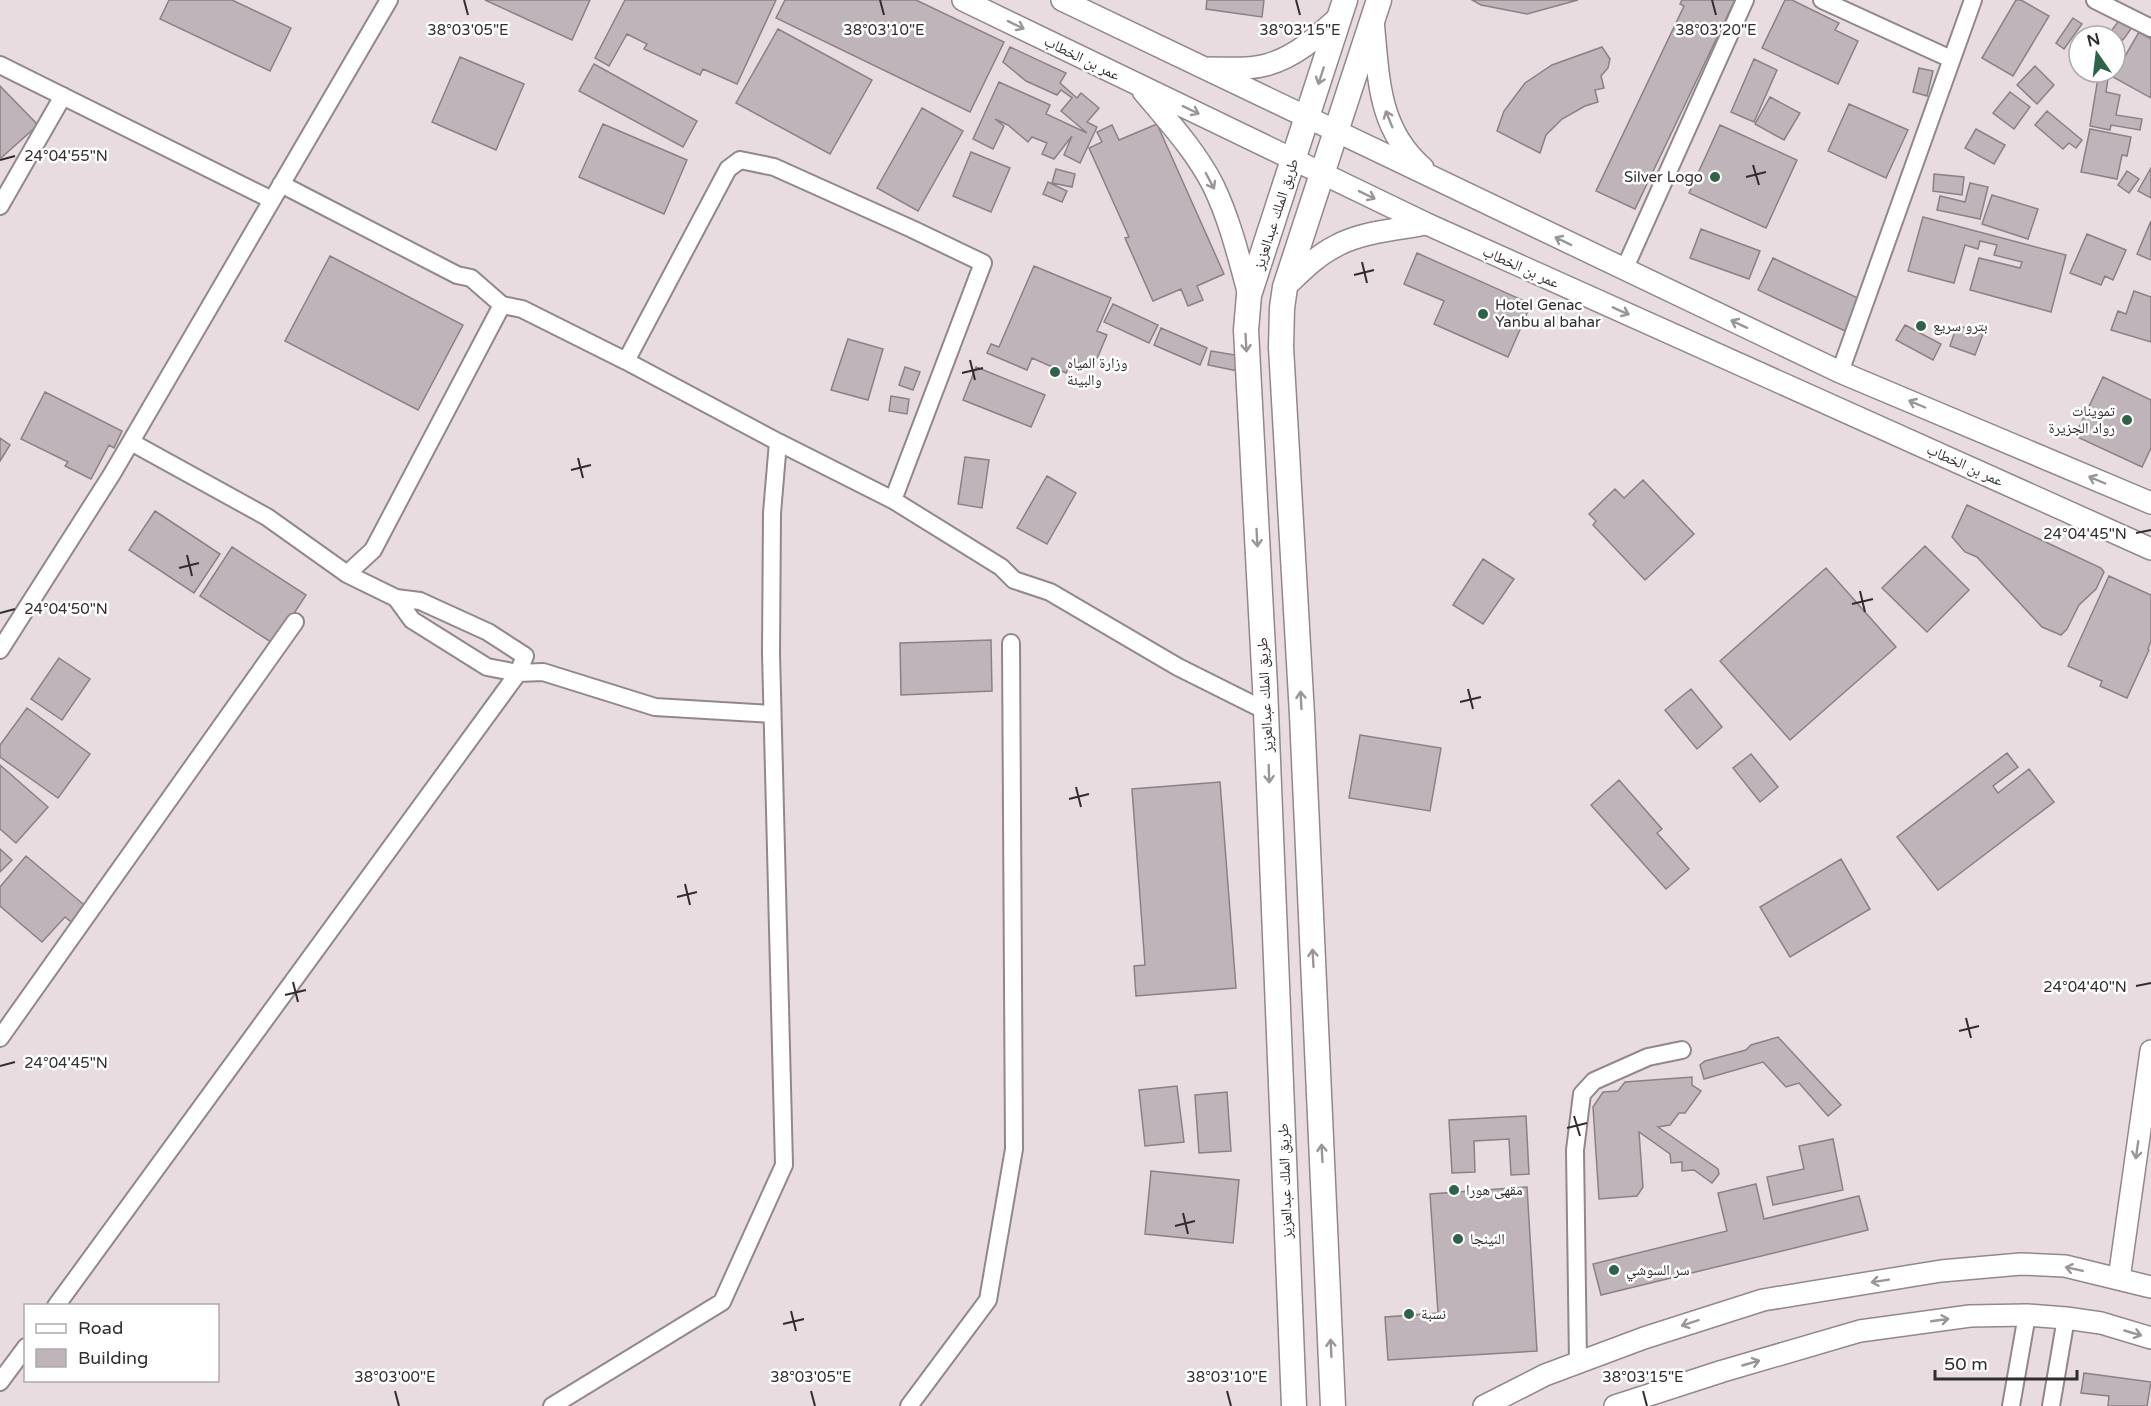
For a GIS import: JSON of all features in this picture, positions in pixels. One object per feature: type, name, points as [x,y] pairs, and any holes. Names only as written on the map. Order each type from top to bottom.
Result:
[{"type":"main road","name":"طريق الملك عبدالعزيز","points":[[1294,1406],[1266,711],[1246,330],[1249,295],[1343,8]]},
{"type":"main road","name":"طريق الملك عبدالعزيز","points":[[1333,1406],[1302,727],[1281,347],[1282,308],[1285,287],[1376,10]]},
{"type":"street","points":[[0,650],[131,442],[388,0]]},
{"type":"street","name":"عمر بن الخطاب","points":[[963,0],[1427,224],[2151,549]]},
{"type":"street","points":[[1062,0],[1840,372],[2151,503]]},
{"type":"street","points":[[1624,270],[1745,0]]},
{"type":"street","points":[[1822,0],[1951,59]]},
{"type":"street","points":[[1840,372],[1973,0]]},
{"type":"street","points":[[2095,0],[2151,28]]},
{"type":"street","points":[[1203,68],[1242,68],[1265,65],[1285,58],[1310,43],[1343,8]]},
{"type":"street","points":[[1376,10],[1380,85],[1386,113],[1396,137],[1408,154],[1437,180]]},
{"type":"street","points":[[0,65],[272,200]]},
{"type":"street","points":[[1137,84],[1179,133],[1212,183],[1231,230],[1249,295]]},
{"type":"street","points":[[0,206],[63,96]]},
{"type":"street","points":[[626,361],[728,169],[740,160],[774,167],[983,263],[893,500]]},
{"type":"street","points":[[281,184],[457,275],[471,278],[502,305],[522,309],[893,500],[1001,567],[1014,580],[1050,592],[1178,667],[1266,711]]},
{"type":"street","points":[[1285,287],[1313,261],[1338,244],[1370,234],[1427,224]]},
{"type":"street","points":[[347,574],[373,550],[502,305]]},
{"type":"street","points":[[57,1304],[518,673],[525,656],[488,632],[420,601],[396,598],[347,574],[267,517],[131,442]]},
{"type":"street","points":[[552,1406],[722,1302],[784,1165],[772,714],[772,513],[778,442]]},
{"type":"street","points":[[396,598],[411,620],[488,667],[518,673],[543,672],[655,706],[772,714]]},
{"type":"street","points":[[0,1038],[295,622]]},
{"type":"street","points":[[909,1406],[988,1299],[1014,1149],[1011,643]]},
{"type":"street","points":[[1578,1362],[1575,1150],[1582,1094],[1594,1081],[1648,1057],[1682,1050]]},
{"type":"street","points":[[2119,1279],[2151,1051]]},
{"type":"street","points":[[1484,1406],[1545,1375],[1578,1362],[1763,1300],[1941,1271],[2021,1264],[2065,1266],[2151,1287]]},
{"type":"street","points":[[2011,1406],[2027,1314]]},
{"type":"street","points":[[1615,1406],[1723,1371],[1860,1331],[1971,1316],[2027,1314],[2066,1318],[2101,1323],[2151,1338]]},
{"type":"street","points":[[2051,1406],[2066,1318]]},
{"type":"street","points":[[0,1382],[24,1350]]},
{"type":"building","points":[[169,0],[232,0],[291,28],[270,71],[160,19]]},
{"type":"building","points":[[485,0],[590,0],[572,40]]},
{"type":"building","points":[[625,0],[776,0],[737,84],[703,69],[700,75],[644,49],[647,44],[627,34],[609,66],[595,58]]},
{"type":"building","points":[[785,0],[916,0],[1004,42],[970,112],[776,18]]},
{"type":"building","points":[[1207,0],[1264,0],[1262,17],[1206,9]]},
{"type":"building","points":[[1472,0],[1578,0],[1527,14],[1481,5]]},
{"type":"building","points":[[1682,0],[1735,0],[1635,209],[1596,191],[1684,6],[1680,4]]},
{"type":"building","points":[[1785,0],[1792,0],[1839,23],[1835,30],[1858,41],[1838,84],[1762,48]]},
{"type":"building","points":[[2016,0],[2021,0],[2049,16],[2013,76],[1982,58]]},
{"type":"building","points":[[2073,18],[2082,24],[2069,24]]},
{"type":"building","points":[[2121,18],[2133,26],[2127,34],[2127,24],[2116,24]]},
{"type":"building","points":[[2067,27],[2067,45],[2064,49],[2056,43]]},
{"type":"building","points":[[778,29],[872,80],[830,154],[736,103]]},
{"type":"building","points":[[2139,32],[2151,39],[2151,98],[2126,84],[2127,53]]},
{"type":"building","points":[[1010,47],[1066,73],[1060,83],[1077,98],[1081,93],[1099,108],[1087,122],[1097,127],[1080,163],[1064,155],[1072,136],[1054,159],[1042,154],[1047,143],[1032,137],[1028,142],[1008,125],[995,119],[1004,126],[993,149],[973,139],[999,82],[1050,105],[1046,114],[1087,133],[1061,111],[1072,98],[1061,90],[1057,95],[1026,81],[1003,62]]},
{"type":"building","points":[[1602,47],[1610,59],[1608,68],[1601,76],[1604,88],[1595,90],[1598,102],[1585,106],[1562,119],[1546,135],[1540,153],[1497,131],[1504,111],[1525,83],[1552,65]]},
{"type":"building","points":[[460,57],[524,84],[496,150],[432,122]]},
{"type":"building","points":[[1754,59],[1777,70],[1754,122],[1731,112]]},
{"type":"building","points":[[594,64],[697,121],[683,147],[579,91]]},
{"type":"building","points":[[2035,66],[2054,85],[2037,104],[2017,85]]},
{"type":"building","points":[[1919,68],[1933,71],[1927,96],[1913,92]]},
{"type":"building","points":[[2097,84],[2107,84],[2106,92],[2120,95],[2116,115],[2142,119],[2140,130],[2111,125],[2110,130],[2090,126]]},
{"type":"building","points":[[0,86],[38,125],[1,158],[0,157]]},
{"type":"building","points":[[2010,92],[2030,107],[2014,129],[1993,113]]},
{"type":"building","points":[[1770,97],[1800,113],[1784,140],[1755,124]]},
{"type":"building","points":[[1849,104],[1908,130],[1886,178],[1828,151]]},
{"type":"building","points":[[922,108],[963,131],[918,211],[877,188]]},
{"type":"building","points":[[2047,111],[2082,140],[2076,148],[2069,143],[2063,149],[2035,125]]},
{"type":"building","points":[[603,124],[687,160],[664,214],[579,177]]},
{"type":"building","points":[[1157,124],[1224,274],[1197,286],[1203,300],[1188,306],[1181,289],[1153,301],[1125,238],[1129,237],[1089,148],[1102,142],[1097,132],[1112,125],[1119,140]]},
{"type":"building","points":[[1720,125],[1797,160],[1766,228],[1689,193]]},
{"type":"building","points":[[1976,129],[2005,145],[1994,164],[1965,148]]},
{"type":"building","points":[[2090,129],[2131,137],[2127,156],[2122,155],[2117,179],[2081,172]]},
{"type":"building","points":[[971,152],[1010,168],[991,212],[953,196]]},
{"type":"building","points":[[2151,168],[2151,198],[2138,191]]},
{"type":"building","points":[[1056,169],[1075,174],[1072,187],[1052,183]]},
{"type":"building","points":[[2127,171],[2139,179],[2129,193],[2118,185]]},
{"type":"building","points":[[1934,174],[1964,177],[1962,195],[1933,191]]},
{"type":"building","points":[[1048,182],[1067,191],[1062,202],[1043,194]]},
{"type":"building","points":[[1970,183],[1988,187],[1980,219],[1937,210],[1940,196],[1965,202]]},
{"type":"building","points":[[1992,195],[2038,209],[2028,239],[1982,224]]},
{"type":"building","points":[[1923,217],[2066,255],[2051,312],[1970,290],[1979,258],[2020,268],[2022,262],[1994,255],[1997,245],[1980,241],[1978,249],[1965,245],[1954,283],[1908,271]]},
{"type":"building","points":[[2151,221],[2151,260],[2137,254]]},
{"type":"building","points":[[1701,229],[1760,251],[1749,279],[1690,258]]},
{"type":"building","points":[[2087,234],[2126,250],[2113,280],[2105,276],[2101,285],[2070,273]]},
{"type":"building","name":"Hotel Genac Yanbu al bahar","points":[[1417,253],[1531,304],[1508,357],[1434,324],[1444,301],[1404,284]]},
{"type":"building","points":[[330,256],[463,325],[418,410],[285,341]]},
{"type":"building","points":[[1773,258],[1860,299],[1845,331],[1758,290]]},
{"type":"building","points":[[1034,266],[1111,298],[1097,331],[1107,335],[1093,368],[1072,360],[1066,373],[1032,358],[1027,370],[987,353],[991,344],[999,347]]},
{"type":"building","points":[[2134,291],[2151,297],[2151,342],[2111,330],[2118,311],[2126,314]]},
{"type":"building","points":[[1113,304],[1158,325],[1149,343],[1104,322]]},
{"type":"building","points":[[1905,325],[1941,344],[1933,360],[1896,340]]},
{"type":"building","points":[[1957,325],[1983,334],[1975,355],[1950,346]]},
{"type":"building","points":[[1161,328],[1207,348],[1200,365],[1154,345]]},
{"type":"building","points":[[848,339],[883,349],[868,400],[831,390]]},
{"type":"building","points":[[1211,351],[1241,356],[1238,371],[1208,365]]},
{"type":"building","points":[[905,367],[920,372],[913,390],[899,385]]},
{"type":"building","points":[[976,367],[1045,395],[1031,427],[963,400]]},
{"type":"building","points":[[2103,377],[2151,400],[2151,448],[2142,467],[2075,436]]},
{"type":"building","points":[[45,392],[122,431],[114,448],[109,445],[91,479],[65,466],[68,462],[21,439]]},
{"type":"building","points":[[891,396],[909,399],[907,414],[889,411]]},
{"type":"building","points":[[0,438],[10,445],[0,461]]},
{"type":"building","points":[[965,457],[989,460],[982,508],[958,504]]},
{"type":"building","points":[[1047,476],[1076,493],[1047,544],[1017,528]]},
{"type":"building","points":[[1643,480],[1694,534],[1645,580],[1593,525],[1596,521],[1589,514],[1615,489],[1624,498]]},
{"type":"building","points":[[1967,505],[2101,568],[2104,572],[2096,589],[2079,605],[2067,629],[2061,635],[2042,627],[1977,557],[1965,552],[1952,537]]},
{"type":"building","points":[[155,511],[220,554],[194,593],[129,550]]},
{"type":"building","points":[[1925,546],[1969,590],[1927,632],[1882,588]]},
{"type":"building","points":[[232,547],[306,595],[274,644],[200,596]]},
{"type":"building","points":[[1483,559],[1514,579],[1483,624],[1453,605]]},
{"type":"building","points":[[1826,568],[1896,647],[1790,740],[1720,661]]},
{"type":"building","points":[[2109,576],[2151,595],[2149,650],[2127,698],[2100,686],[2102,681],[2068,666]]},
{"type":"building","points":[[991,640],[992,691],[901,695],[900,643]]},
{"type":"building","points":[[59,658],[90,679],[62,720],[31,699]]},
{"type":"building","points":[[1691,689],[1722,727],[1697,749],[1665,710]]},
{"type":"building","points":[[27,708],[90,754],[58,798],[0,757],[0,745]]},
{"type":"building","points":[[1360,735],[1441,748],[1430,811],[1349,798]]},
{"type":"building","points":[[2007,753],[2018,767],[1993,786],[1998,793],[2029,769],[2054,802],[1938,890],[1897,837]]},
{"type":"building","points":[[1751,754],[1778,787],[1760,802],[1733,768]]},
{"type":"building","points":[[0,765],[48,807],[16,843],[0,829]]},
{"type":"building","points":[[1619,780],[1662,829],[1657,833],[1689,869],[1666,889],[1591,805]]},
{"type":"building","points":[[1220,782],[1236,988],[1136,996],[1134,966],[1145,965],[1132,789]]},
{"type":"building","points":[[0,849],[12,860],[0,872]]},
{"type":"building","points":[[26,856],[89,909],[75,925],[65,917],[42,942],[0,906],[0,887]]},
{"type":"building","points":[[1841,859],[1870,909],[1790,957],[1760,907]]},
{"type":"building","points":[[1778,1037],[1841,1105],[1828,1116],[1799,1083],[1786,1087],[1763,1062],[1704,1079],[1700,1065],[1705,1061],[1746,1050],[1751,1045]]},
{"type":"building","points":[[1692,1077],[1692,1085],[1701,1091],[1685,1113],[1679,1113],[1670,1125],[1658,1127],[1718,1169],[1719,1174],[1712,1183],[1694,1170],[1682,1171],[1682,1162],[1671,1163],[1670,1154],[1639,1132],[1643,1187],[1637,1196],[1599,1199],[1593,1107],[1603,1092],[1618,1091],[1625,1082]]},
{"type":"building","points":[[1177,1086],[1184,1142],[1145,1146],[1139,1090]]},
{"type":"building","points":[[1227,1092],[1231,1151],[1199,1153],[1195,1095]]},
{"type":"building","points":[[1526,1116],[1529,1174],[1511,1175],[1509,1139],[1474,1141],[1475,1172],[1452,1173],[1449,1120]]},
{"type":"building","points":[[1833,1139],[1843,1190],[1773,1205],[1767,1177],[1804,1169],[1799,1146]]},
{"type":"building","points":[[1151,1171],[1239,1180],[1233,1243],[1145,1234]]},
{"type":"building","points":[[1756,1184],[1764,1219],[1859,1196],[1868,1230],[1601,1295],[1593,1264],[1727,1231],[1718,1193]]},
{"type":"building","points":[[1527,1187],[1537,1351],[1388,1360],[1385,1317],[1438,1313],[1430,1194]]},
{"type":"building","points":[[2084,1373],[2151,1382],[2147,1406],[2108,1406],[2109,1396],[2081,1393]]},
{"type":"place","name":"Silver Logo","points":[[1715,177]]},
{"type":"place","name":"Hotel Genac Yanbu al bahar","points":[[1483,314]]},
{"type":"place","name":"بترو سريع","points":[[1921,326]]},
{"type":"place","name":"وزارة المياه والبيئة","points":[[1055,372]]},
{"type":"place","name":"تموينات رواد الجزيرة","points":[[2127,420]]},
{"type":"place","name":"مقهى هورا","points":[[1454,1190]]},
{"type":"place","name":"النينجا","points":[[1458,1239]]},
{"type":"place","name":"سر السوشي","points":[[1614,1270]]},
{"type":"place","name":"نسبة","points":[[1409,1314]]}]
